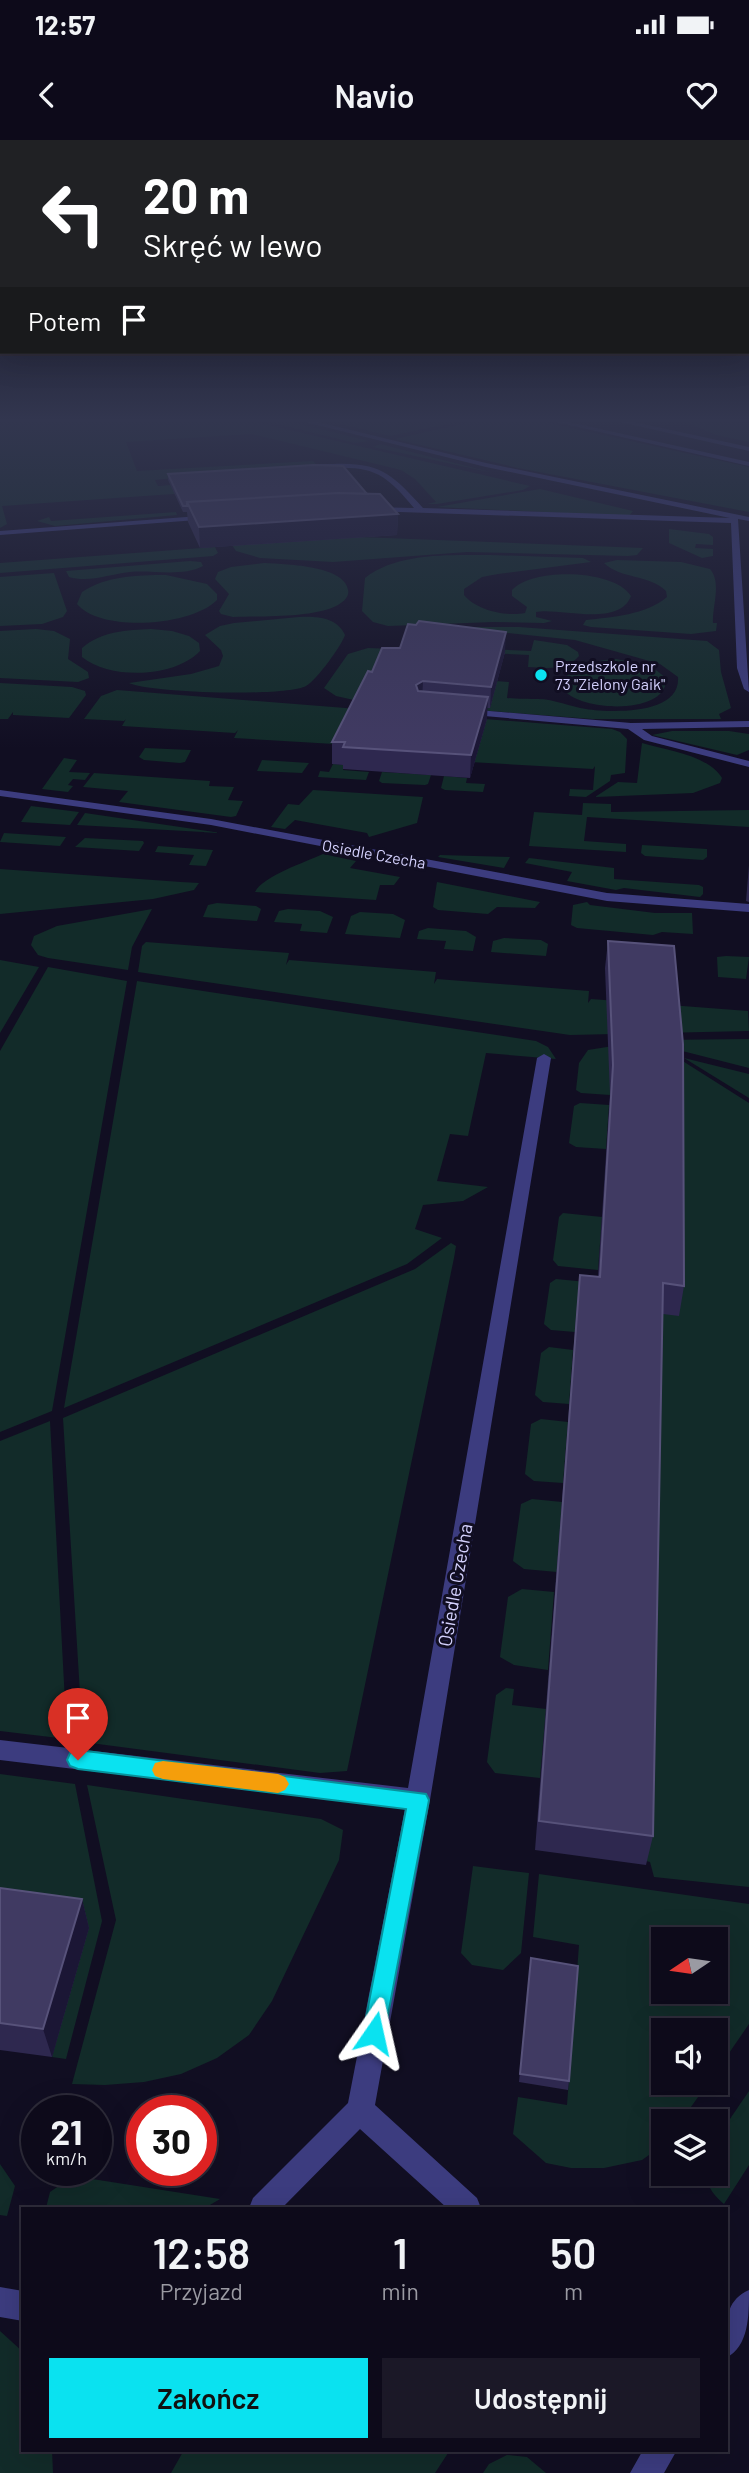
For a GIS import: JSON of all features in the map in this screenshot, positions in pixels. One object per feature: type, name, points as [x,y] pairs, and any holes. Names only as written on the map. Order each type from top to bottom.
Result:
[{"type":"street","points":[[0,533],[28,531]]},
{"type":"street","points":[[735,531],[742,668],[749,689]]},
{"type":"street","points":[[450,711],[631,726],[749,724]]},
{"type":"street","points":[[631,726],[648,738],[749,764]]},
{"type":"street","name":"Osiedle Czecha","points":[[0,793],[211,822],[607,897],[749,908]]},
{"type":"street","name":"Osiedle Czecha","points":[[360,2110],[418,1800],[544,1058]]},
{"type":"street","points":[[0,1750],[418,1800]]},
{"type":"street","points":[[264,2207],[360,2110],[466,2207]]},
{"type":"street","points":[[0,2302],[21,2306]]},
{"type":"street","points":[[728,2340],[749,2305]]},
{"type":"street","points":[[646,2473],[660,2452]]},
{"type":"green space","points":[[669,531],[709,534],[713,537],[713,545],[696,544],[695,548],[713,549],[713,556],[702,558],[669,543]]},
{"type":"green space","points":[[359,537],[643,548],[637,555],[628,556],[467,552],[333,562],[260,558],[236,551],[232,545]]},
{"type":"green space","points":[[215,547],[218,553],[213,556],[0,573],[0,563]]},
{"type":"green space","points":[[490,555],[583,558],[591,562],[482,577],[464,589],[464,595],[469,600],[492,611],[525,613],[527,607],[512,596],[512,590],[537,577],[554,575],[573,574],[608,580],[622,587],[631,596],[624,606],[602,614],[536,612],[536,617],[552,621],[544,623],[388,626],[373,622],[362,611],[365,578],[393,563],[425,557]]},
{"type":"green space","points":[[617,560],[681,562],[710,569],[715,581],[713,623],[717,623],[716,631],[691,634],[583,625],[586,620],[649,608],[667,597],[666,591],[659,586],[618,572],[604,563]]},
{"type":"green space","points":[[201,562],[203,566],[186,571],[130,572],[84,579],[69,577],[66,571]]},
{"type":"green space","points":[[264,563],[298,565],[336,575],[344,582],[348,595],[336,606],[313,613],[233,617],[221,614],[219,611],[229,594],[215,579],[218,572],[231,567]]},
{"type":"green space","points":[[54,573],[67,611],[63,617],[42,624],[0,626],[0,577]]},
{"type":"green space","points":[[166,575],[207,584],[217,594],[217,600],[188,616],[147,623],[105,619],[89,613],[77,604],[82,592],[101,583],[133,576]]},
{"type":"green space","points":[[299,617],[331,621],[337,624],[345,635],[328,662],[306,686],[273,692],[246,693],[162,689],[129,683],[191,674],[219,666],[223,656],[221,650],[205,635],[220,626]]},
{"type":"green space","points":[[449,627],[519,627],[707,641],[719,650],[721,672],[731,708],[719,714],[721,719],[592,719],[465,709],[495,681],[509,682],[507,698],[544,699],[598,710],[643,709],[669,699],[676,689],[678,677],[660,664],[575,640]]},
{"type":"green space","points":[[151,629],[189,636],[199,643],[200,651],[175,667],[142,673],[109,670],[82,657],[82,648],[98,638],[124,631]]},
{"type":"green space","points":[[0,631],[54,631],[70,639],[68,659],[88,672],[89,678],[78,682],[0,678]]},
{"type":"green space","points":[[534,640],[567,645],[578,652],[579,656],[562,666],[541,668],[528,667],[529,655],[488,653],[490,649],[531,651]]},
{"type":"green space","points":[[368,648],[417,650],[354,700],[336,696],[324,688],[348,654]]},
{"type":"green space","points":[[616,659],[651,666],[666,678],[663,690],[654,699],[623,706],[589,703],[565,691],[564,679],[575,670],[595,662]]},
{"type":"green space","points":[[0,683],[72,687],[85,691],[86,695],[69,718],[13,715],[13,712],[8,719],[0,719]]},
{"type":"green space","points":[[117,690],[612,729],[627,739],[625,773],[611,775],[610,781],[586,797],[569,796],[570,789],[593,790],[595,766],[593,769],[470,762],[351,745],[234,738],[238,730],[235,733],[122,726],[126,719],[84,719],[101,696]]},
{"type":"green space","points":[[672,731],[729,731],[749,734],[749,750],[737,755],[652,735]]},
{"type":"green space","points":[[642,743],[686,754],[707,764],[722,778],[720,783],[693,793],[595,797],[618,782],[637,783]]},
{"type":"green space","points":[[145,748],[191,750],[185,762],[180,763],[144,760],[139,757]]},
{"type":"green space","points":[[64,758],[77,760],[69,772],[90,773],[85,780],[73,779],[68,785],[73,786],[68,792],[42,789]]},
{"type":"green space","points":[[262,760],[309,763],[302,773],[257,771]]},
{"type":"green space","points":[[333,764],[345,765],[343,770],[369,772],[366,780],[318,777],[320,771],[329,772]]},
{"type":"green space","points":[[382,772],[431,775],[425,785],[382,783],[379,781]]},
{"type":"green space","points":[[94,773],[210,781],[209,786],[234,787],[228,800],[243,801],[236,816],[231,817],[119,802],[128,791],[83,787]]},
{"type":"green space","points":[[444,776],[467,778],[466,783],[485,784],[483,792],[445,790],[441,788]]},
{"type":"green space","points":[[313,790],[423,797],[417,823],[369,837],[367,833],[295,820],[285,829],[271,827],[288,804],[299,805]]},
{"type":"green space","points":[[583,803],[611,804],[611,812],[749,810],[749,827],[587,817],[584,841],[626,844],[626,852],[529,846],[534,812],[582,815]]},
{"type":"green space","points":[[31,806],[79,812],[70,825],[21,822]]},
{"type":"green space","points":[[85,813],[221,833],[77,825]]},
{"type":"green space","points":[[4,833],[66,837],[60,846],[0,842]]},
{"type":"green space","points":[[85,838],[144,843],[139,851],[75,847]]},
{"type":"green space","points":[[642,845],[707,849],[707,857],[703,860],[645,856],[641,853]]},
{"type":"green space","points":[[158,846],[213,850],[206,866],[189,865],[194,855],[155,852]]},
{"type":"green space","points":[[323,854],[356,861],[350,868],[400,877],[394,885],[380,885],[376,900],[255,892],[267,880]]},
{"type":"green space","points":[[438,857],[510,857],[504,868]]},
{"type":"green space","points":[[529,858],[614,868],[614,879],[699,885],[703,887],[703,894],[700,897],[624,888],[616,890],[567,881],[572,872],[525,863]]},
{"type":"green space","points":[[0,869],[199,883],[194,890],[153,899],[0,914]]},
{"type":"green space","points":[[437,882],[540,902],[535,908],[497,907],[488,914],[438,910],[433,907]]},
{"type":"green space","points":[[587,902],[590,905],[655,913],[692,913],[693,934],[662,932],[653,935],[577,928],[571,925],[573,905]]},
{"type":"green space","points":[[217,903],[256,906],[261,909],[257,921],[203,917],[208,905]]},
{"type":"green space","points":[[152,909],[132,947],[128,970],[48,958],[38,955],[31,945],[34,936],[57,926]]},
{"type":"green space","points":[[279,911],[320,911],[333,917],[327,933],[300,931],[302,924],[274,922]]},
{"type":"green space","points":[[360,912],[393,914],[405,920],[400,938],[345,934],[351,916]]},
{"type":"green space","points":[[428,928],[466,931],[476,937],[473,951],[444,949],[446,941],[417,939],[419,931]]},
{"type":"green space","points":[[504,938],[541,940],[548,944],[546,956],[491,952],[493,941]]},
{"type":"green space","points":[[146,942],[289,953],[286,965],[289,960],[436,972],[434,984],[437,979],[589,991],[588,1003],[591,999],[748,1011],[749,1031],[570,1035],[138,972],[142,946]]},
{"type":"green space","points":[[717,957],[749,957],[746,979],[718,977]]},
{"type":"green space","points":[[0,960],[39,967],[0,1033]]},
{"type":"green space","points":[[48,967],[127,981],[52,1411],[0,1432],[0,1051]]},
{"type":"green space","points":[[137,981],[536,1041],[548,1047],[556,1059],[486,1053],[468,1136],[450,1134],[437,1181],[488,1187],[463,1201],[423,1205],[415,1229],[442,1238],[407,1264],[64,1408]]},
{"type":"green space","points":[[749,1039],[749,1068],[647,1042],[659,1040]]},
{"type":"green space","points":[[632,1043],[670,1053],[749,1103],[749,1887],[654,1877],[650,1862],[646,1861],[658,1313],[679,1315],[611,1075],[610,1095],[581,1093],[576,1090],[579,1063],[588,1050]]},
{"type":"green space","points":[[684,1058],[749,1074],[749,1098]]},
{"type":"green space","points":[[580,1103],[609,1105],[606,1149],[576,1147],[569,1143],[574,1106]]},
{"type":"green space","points":[[563,1213],[602,1217],[598,1270],[558,1266],[553,1260],[559,1217]]},
{"type":"green space","points":[[451,1243],[456,1246],[454,1258],[347,1771],[320,1773],[83,1742],[63,1418],[415,1269]]},
{"type":"green space","points":[[556,1279],[597,1283],[575,1332],[551,1330],[544,1324],[550,1283]]},
{"type":"green space","points":[[549,1347],[573,1350],[569,1404],[543,1402],[535,1395],[541,1353]]},
{"type":"green space","points":[[541,1419],[568,1422],[563,1483],[534,1481],[525,1474],[531,1424]]},
{"type":"green space","points":[[50,1421],[67,1739],[0,1731],[0,1441]]},
{"type":"green space","points":[[532,1499],[562,1502],[557,1572],[524,1569],[513,1561],[521,1504]]},
{"type":"green space","points":[[522,1589],[554,1592],[548,1670],[514,1665],[500,1657],[508,1597]]},
{"type":"green space","points":[[506,1688],[514,1689],[512,1705],[546,1709],[540,1778],[495,1773],[487,1762],[496,1695]]},
{"type":"green space","points":[[0,1774],[75,1784],[102,1921],[66,2059],[52,2057],[68,1998],[0,1916]]},
{"type":"green space","points":[[87,1785],[321,1819],[343,1830],[339,1860],[272,2001],[249,2035],[217,2058],[181,2074],[144,2082],[72,2084],[116,1920]]},
{"type":"green space","points":[[473,1866],[529,1873],[521,1953],[503,1970],[472,1965],[461,1953]]},
{"type":"green space","points":[[539,1874],[749,1904],[749,2024],[728,2055],[728,2018],[651,2018],[651,2095],[699,2095],[690,2109],[651,2109],[651,2154],[642,2160],[604,2168],[571,2168],[546,2163],[513,2134],[518,2097],[567,2105],[579,1945],[533,1937]]},
{"type":"green space","points":[[749,2091],[749,2165],[724,2204],[710,2186],[728,2186],[729,2121]]},
{"type":"green space","points":[[0,2164],[15,2186],[7,2216],[0,2215]]},
{"type":"green space","points":[[112,2182],[220,2199],[207,2207],[46,2207],[50,2192],[59,2186],[112,2186]]},
{"type":"green space","points":[[0,2331],[21,2350],[21,2452],[52,2452],[53,2473],[0,2473]]},
{"type":"green space","points":[[183,2452],[449,2452],[435,2473],[171,2473]]},
{"type":"green space","points":[[507,2455],[527,2457],[546,2473],[483,2473],[489,2464]]},
{"type":"building","points":[[419,621],[506,632],[491,687],[423,681],[416,685],[418,691],[488,697],[471,755],[343,747],[345,742],[332,742],[368,671],[372,672],[382,648],[400,648],[408,624],[416,625]]},
{"type":"building","points":[[608,941],[674,946],[683,1044],[684,1286],[663,1283],[653,1836],[539,1821],[580,1275],[600,1277],[613,1065]]},
{"type":"building","points":[[0,1888],[82,1899],[43,2029],[0,2023]]},
{"type":"building","points":[[531,1958],[578,1966],[569,2081],[520,2074]]},
{"type":"slow traffic","points":[[163,1770],[278,1784]]},
{"type":"place","name":"Przedszkole nr 73 \"Zielony Gaik\"","points":[[541,675]]},
{"type":"route","points":[[78,1760],[418,1800],[374,2033]]}]
